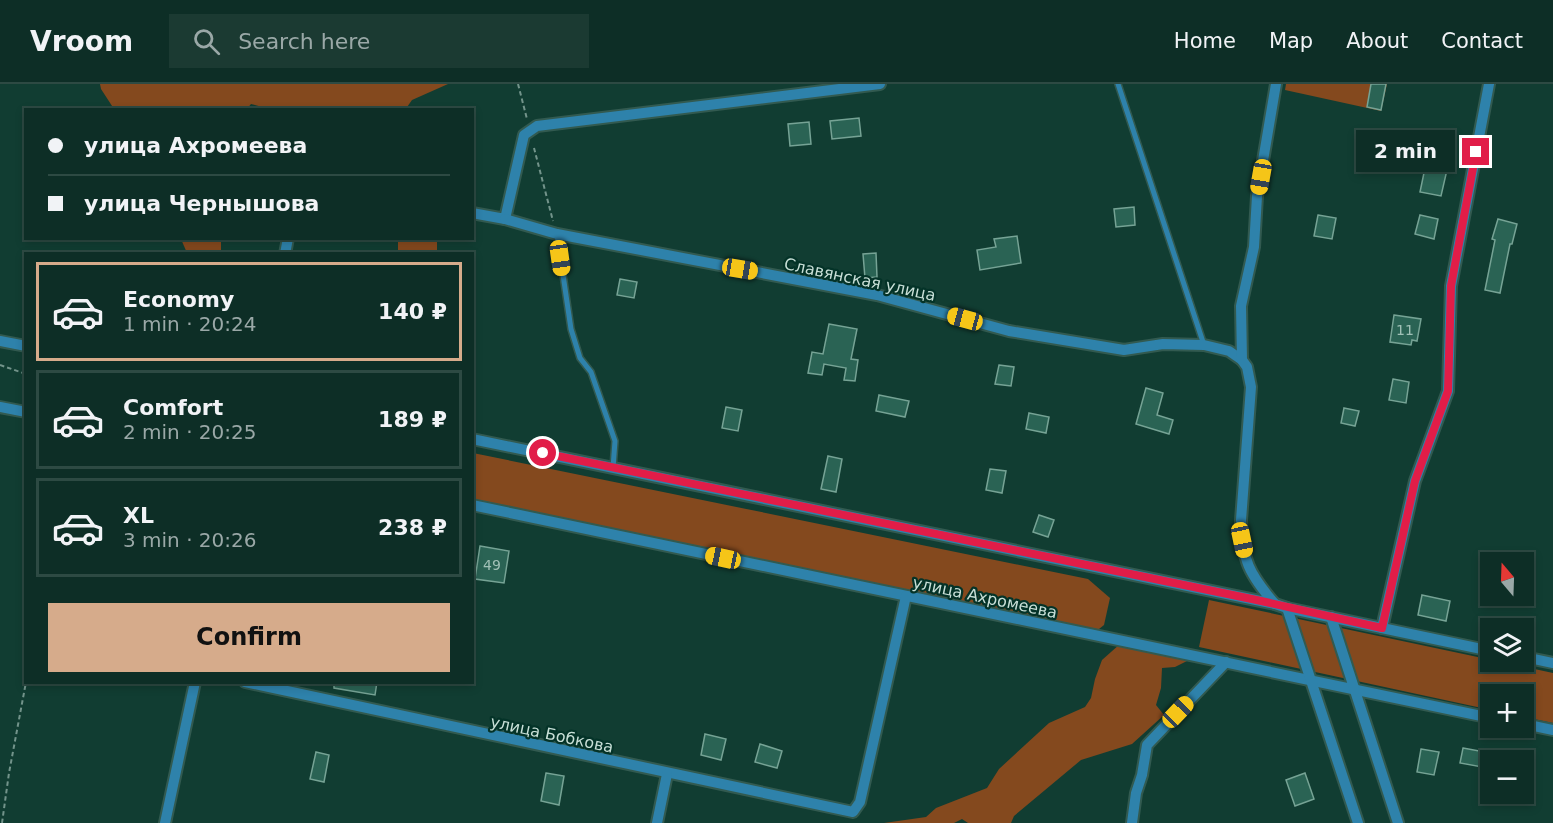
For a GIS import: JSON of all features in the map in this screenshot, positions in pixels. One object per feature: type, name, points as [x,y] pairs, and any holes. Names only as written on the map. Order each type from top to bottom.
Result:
[{"type":"street","points":[[504,219],[524,135],[537,126],[880,84]]},
{"type":"street","points":[[1275,604],[1259,586],[1248,568],[1242,540],[1243,487],[1251,387],[1242,360],[1241,306],[1254,247],[1257,196],[1276,84]]},
{"type":"street","points":[[1382,628],[1415,481],[1448,391],[1451,286],[1489,84]]},
{"type":"street","name":"Славянская улица","points":[[474,213],[557,234],[877,295],[1009,331],[1124,350],[1163,344],[1204,345],[1229,351],[1242,360]]},
{"type":"street","points":[[0,341],[24,346]]},
{"type":"street","points":[[0,407],[24,412]]},
{"type":"street","points":[[474,439],[1275,604],[1480,649]]},
{"type":"street","name":"улица Ахромеева","points":[[474,505],[1480,716]]},
{"type":"street","name":"улица Бобкова","points":[[254,684],[853,812],[860,802],[906,596]]},
{"type":"street","points":[[1287,608],[1358,823]]},
{"type":"street","points":[[1330,617],[1398,823]]},
{"type":"street","points":[[1534,659],[1553,663]]},
{"type":"street","points":[[1132,823],[1147,745],[1226,662]]},
{"type":"street","points":[[165,823],[195,684]]},
{"type":"street","points":[[1534,726],[1553,730]]},
{"type":"street","points":[[657,823],[667,774]]},
{"type":"lane","points":[[1118,84],[1204,345]]},
{"type":"lane","points":[[557,234],[571,329],[580,358],[591,372],[615,441],[613,468]]},
{"type":"path","points":[[518,84],[557,234]]},
{"type":"path","points":[[0,365],[24,373]]},
{"type":"path","points":[[2,823],[26,684]]},
{"type":"shaded area","points":[[100,84],[448,84],[412,100],[406,108],[266,108],[251,104],[248,108],[113,108]]},
{"type":"shaded area","points":[[1286,84],[1387,84],[1381,111],[1285,90]]},
{"type":"shaded area","points":[[181,240],[221,240],[221,252],[187,252]]},
{"type":"shaded area","points":[[398,240],[437,240],[437,252],[398,252]]},
{"type":"shaded area","points":[[474,453],[1088,579],[1110,598],[1104,625],[1089,637],[474,505]]},
{"type":"shaded area","points":[[1209,600],[1480,658],[1480,672],[1534,672],[1534,669],[1553,673],[1553,723],[1534,719],[1534,684],[1480,684],[1480,708],[1199,647]]},
{"type":"shaded area","points":[[1120,644],[1191,659],[1175,667],[1162,668],[1161,688],[1156,705],[1164,715],[1132,744],[1081,760],[1014,816],[1011,823],[968,823],[962,819],[954,823],[884,823],[926,817],[936,808],[987,788],[999,769],[1049,723],[1085,707],[1091,698],[1102,660]]},
{"type":"building","points":[[1371,84],[1386,84],[1381,110],[1367,107]]},
{"type":"building","points":[[859,118],[861,136],[832,139],[830,121]]},
{"type":"building","points":[[809,122],[811,144],[790,146],[788,124]]},
{"type":"building","points":[[1430,144],[1452,148],[1441,196],[1420,192]]},
{"type":"building","points":[[1134,207],[1135,225],[1116,227],[1114,209]]},
{"type":"building","points":[[1318,215],[1336,218],[1332,239],[1314,236]]},
{"type":"building","points":[[1420,215],[1438,219],[1434,239],[1415,234]]},
{"type":"building","points":[[1498,219],[1517,224],[1512,244],[1510,244],[1500,293],[1485,290],[1495,240],[1492,239]]},
{"type":"building","points":[[1017,236],[1021,263],[980,270],[977,250],[996,247],[994,239]]},
{"type":"building","points":[[876,253],[877,277],[865,278],[863,254]]},
{"type":"building","points":[[620,279],[637,282],[634,298],[617,295]]},
{"type":"building","points":[[1394,315],[1421,319],[1417,341],[1412,340],[1411,345],[1390,342]]},
{"type":"building","points":[[829,324],[857,329],[851,359],[858,360],[855,381],[844,380],[846,368],[824,364],[822,375],[808,373],[812,352],[823,354]]},
{"type":"building","points":[[999,365],[1014,367],[1011,386],[995,384]]},
{"type":"building","points":[[1393,379],[1409,382],[1406,403],[1389,400]]},
{"type":"building","points":[[1146,388],[1163,393],[1157,415],[1173,420],[1169,434],[1136,424]]},
{"type":"building","points":[[879,395],[909,401],[905,417],[876,411]]},
{"type":"building","points":[[726,407],[742,410],[738,431],[722,428]]},
{"type":"building","points":[[1344,408],[1359,411],[1355,426],[1341,423]]},
{"type":"building","points":[[1029,413],[1049,417],[1046,433],[1026,429]]},
{"type":"building","points":[[828,456],[842,459],[836,492],[821,489]]},
{"type":"building","points":[[990,469],[1006,471],[1002,493],[986,490]]},
{"type":"building","points":[[1039,515],[1054,520],[1048,537],[1033,532]]},
{"type":"building","points":[[480,546],[509,551],[504,583],[475,579]]},
{"type":"building","points":[[1422,595],[1450,601],[1446,621],[1418,615]]},
{"type":"building","points":[[334,684],[377,684],[375,695],[334,688]]},
{"type":"building","points":[[705,734],[726,739],[721,760],[701,755]]},
{"type":"building","points":[[760,744],[782,751],[777,768],[755,762]]},
{"type":"building","points":[[1463,748],[1480,751],[1480,767],[1460,763]]},
{"type":"building","points":[[1421,749],[1439,752],[1434,775],[1417,772]]},
{"type":"building","points":[[316,752],[329,755],[324,782],[310,779]]},
{"type":"building","points":[[546,773],[564,776],[559,805],[541,801]]},
{"type":"building","points":[[1305,773],[1314,799],[1295,806],[1286,780]]},
{"type":"route","points":[[543,453],[1252,599],[1382,628],[1415,481],[1448,391],[1451,286],[1476,152]]}]
